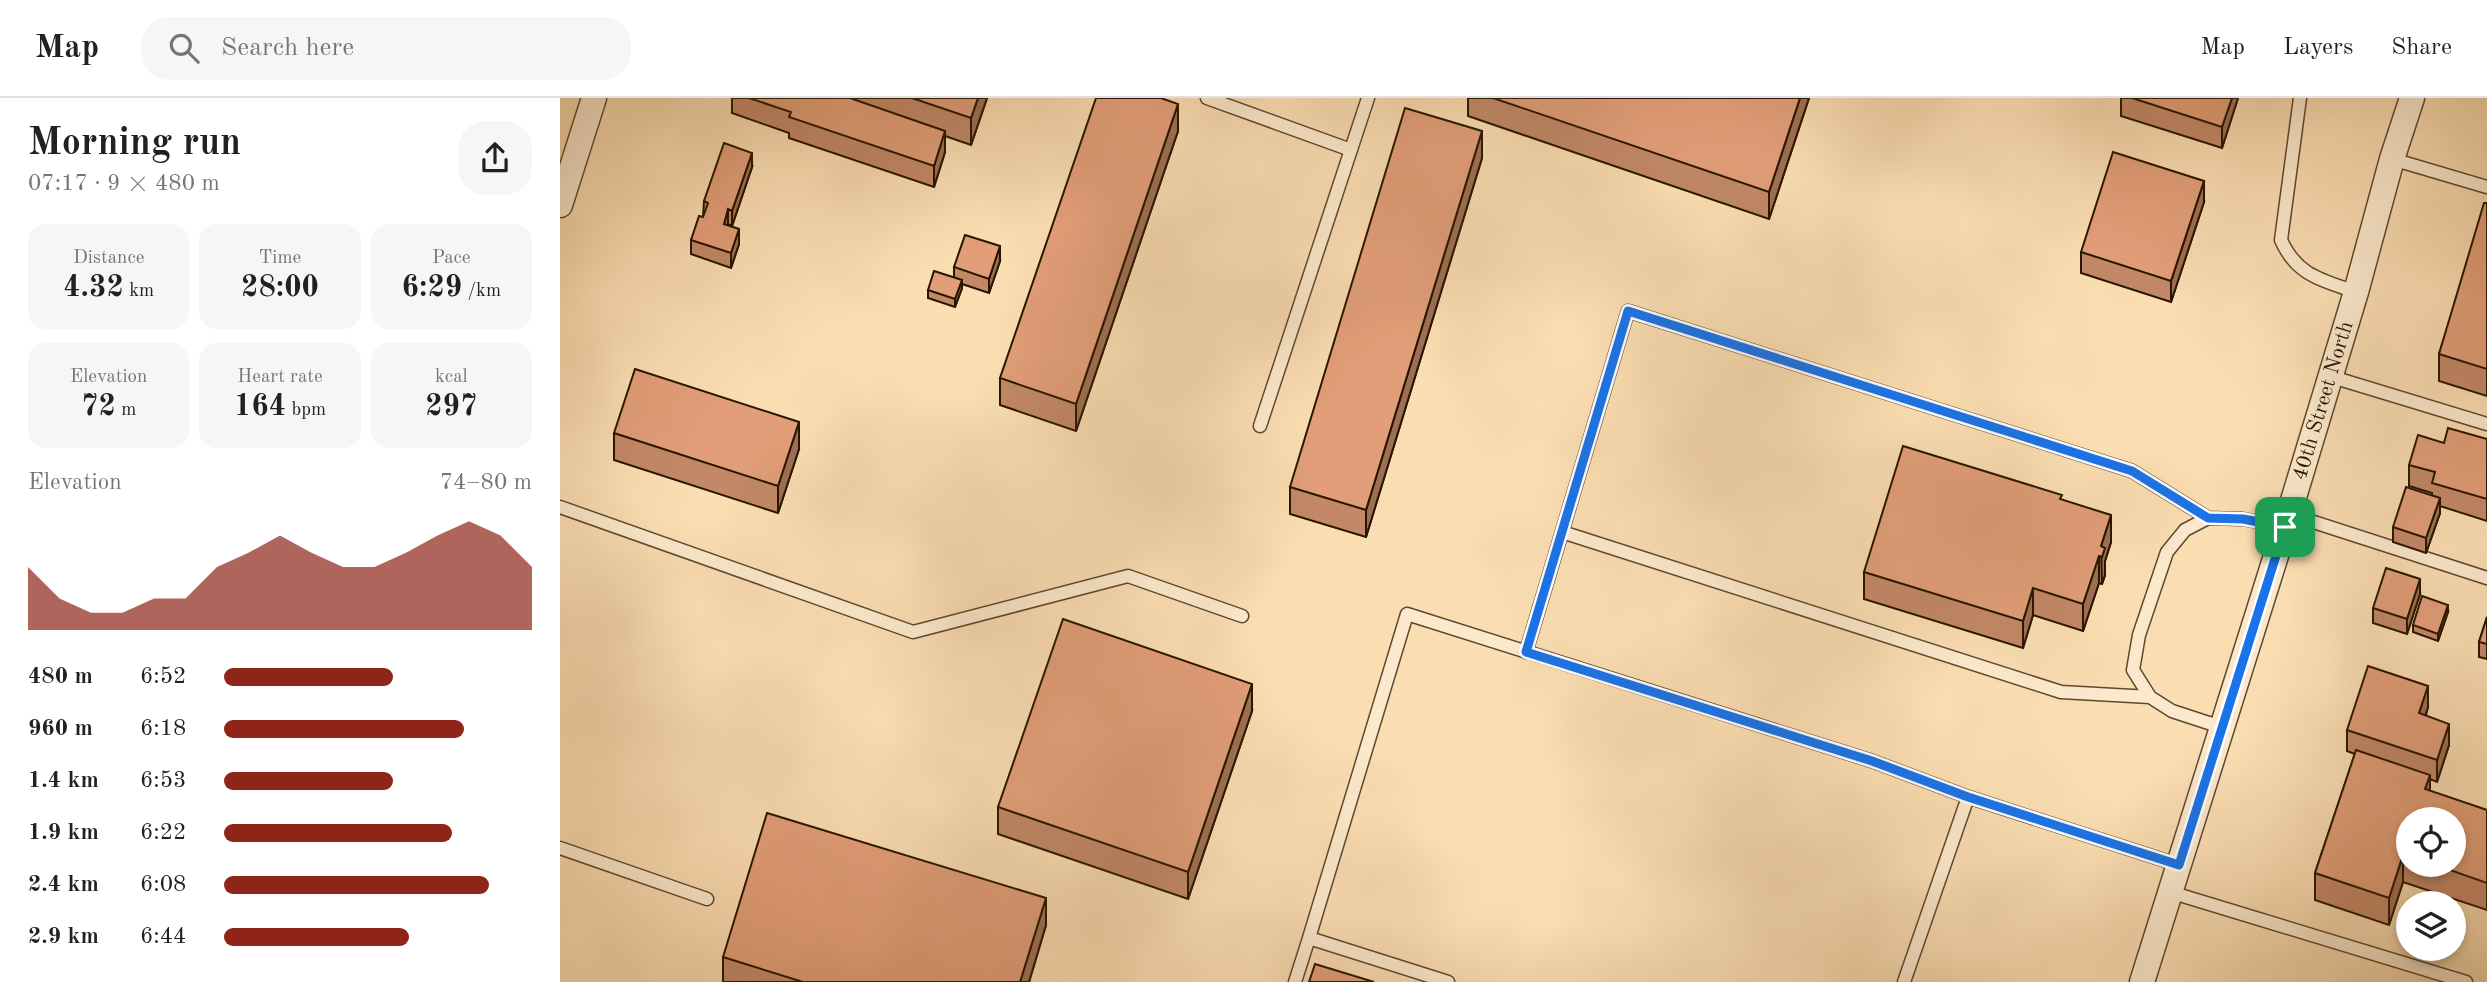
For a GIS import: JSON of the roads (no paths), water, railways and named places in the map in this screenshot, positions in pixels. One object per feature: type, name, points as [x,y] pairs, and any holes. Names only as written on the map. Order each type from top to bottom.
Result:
[{"type":"street","points":[[560,205],[594,98]]},
{"type":"street","name":"40th Street North","points":[[2142,982],[2287,520],[2412,98]]},
{"type":"lane","points":[[1207,98],[1351,150]]},
{"type":"lane","points":[[1260,426],[1368,98]]},
{"type":"lane","points":[[2300,98],[2281,240],[2289,258],[2312,276],[2356,292]]},
{"type":"lane","points":[[2392,159],[2487,187]]},
{"type":"lane","points":[[1526,652],[1628,311],[2132,471],[2208,518]]},
{"type":"lane","points":[[2329,376],[2487,424]]},
{"type":"lane","points":[[560,507],[913,632],[1128,576],[1242,616]]},
{"type":"lane","points":[[2221,727],[2172,711],[2150,697],[2133,670],[2139,635],[2167,552],[2185,530],[2208,518],[2287,520],[2487,578]]},
{"type":"lane","points":[[1562,532],[2061,692],[2150,697]]},
{"type":"lane","points":[[1295,982],[1407,614],[1872,761],[1968,797],[2179,865]]},
{"type":"lane","points":[[1904,982],[1968,797]]},
{"type":"lane","points":[[560,848],[707,899]]},
{"type":"lane","points":[[2170,892],[2466,982]]},
{"type":"lane","points":[[1310,938],[1448,982]]}]
